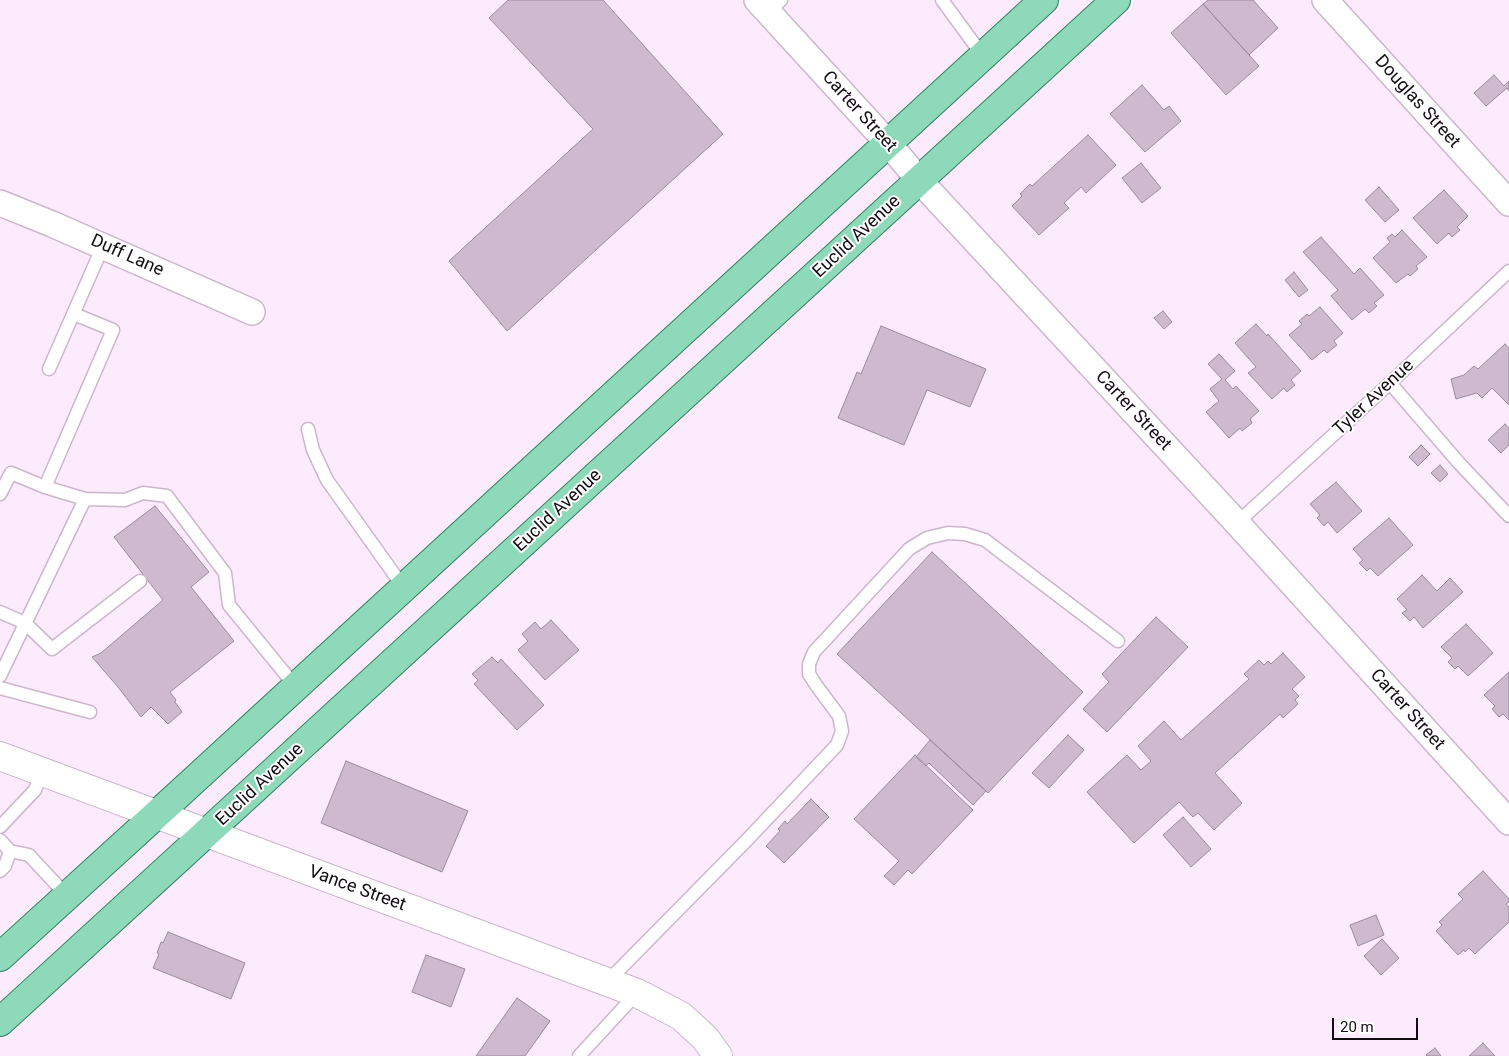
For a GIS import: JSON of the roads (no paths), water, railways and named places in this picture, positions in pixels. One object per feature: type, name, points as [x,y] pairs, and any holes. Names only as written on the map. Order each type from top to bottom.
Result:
[{"type":"main road","points":[[2,953],[157,815],[1044,0]]},
{"type":"main road","name":"Euclid Avenue","points":[[0,1022],[1116,0]]},
{"type":"street","name":"Douglas Street","points":[[1325,0],[1509,203]]},
{"type":"street","name":"Carter Street","points":[[769,4],[919,180],[1237,523],[1509,822]]},
{"type":"street","name":"Duff Lane","points":[[0,203],[104,246],[252,312]]},
{"type":"street","name":"Vance Street","points":[[0,756],[638,993],[681,1016],[711,1047]]},
{"type":"lane","points":[[942,0],[983,56]]},
{"type":"lane","points":[[49,369],[104,246]]},
{"type":"lane","name":"Tyler Avenue","points":[[1237,523],[1509,271]]},
{"type":"lane","points":[[46,487],[113,330],[74,314]]},
{"type":"lane","points":[[1390,383],[1459,463],[1509,516]]},
{"type":"lane","points":[[308,429],[313,450],[327,480],[404,588]]},
{"type":"lane","points":[[0,494],[11,473],[84,499],[126,500],[143,493],[167,496],[224,573],[229,605],[296,687]]},
{"type":"lane","points":[[0,676],[84,499]]},
{"type":"lane","points":[[607,982],[745,842],[837,745],[842,731],[838,716],[812,680],[809,674],[809,664],[814,652],[909,549],[927,538],[948,533],[965,534],[984,540],[1118,641]]},
{"type":"lane","points":[[0,612],[25,623],[52,650],[140,581]]},
{"type":"lane","points":[[0,688],[90,712]]},
{"type":"lane","points":[[0,827],[34,790],[42,772]]},
{"type":"lane","points":[[0,840],[10,851],[29,855],[67,896]]},
{"type":"lane","points":[[0,871],[5,866],[10,851]]},
{"type":"lane","points":[[579,1056],[638,993]]}]
